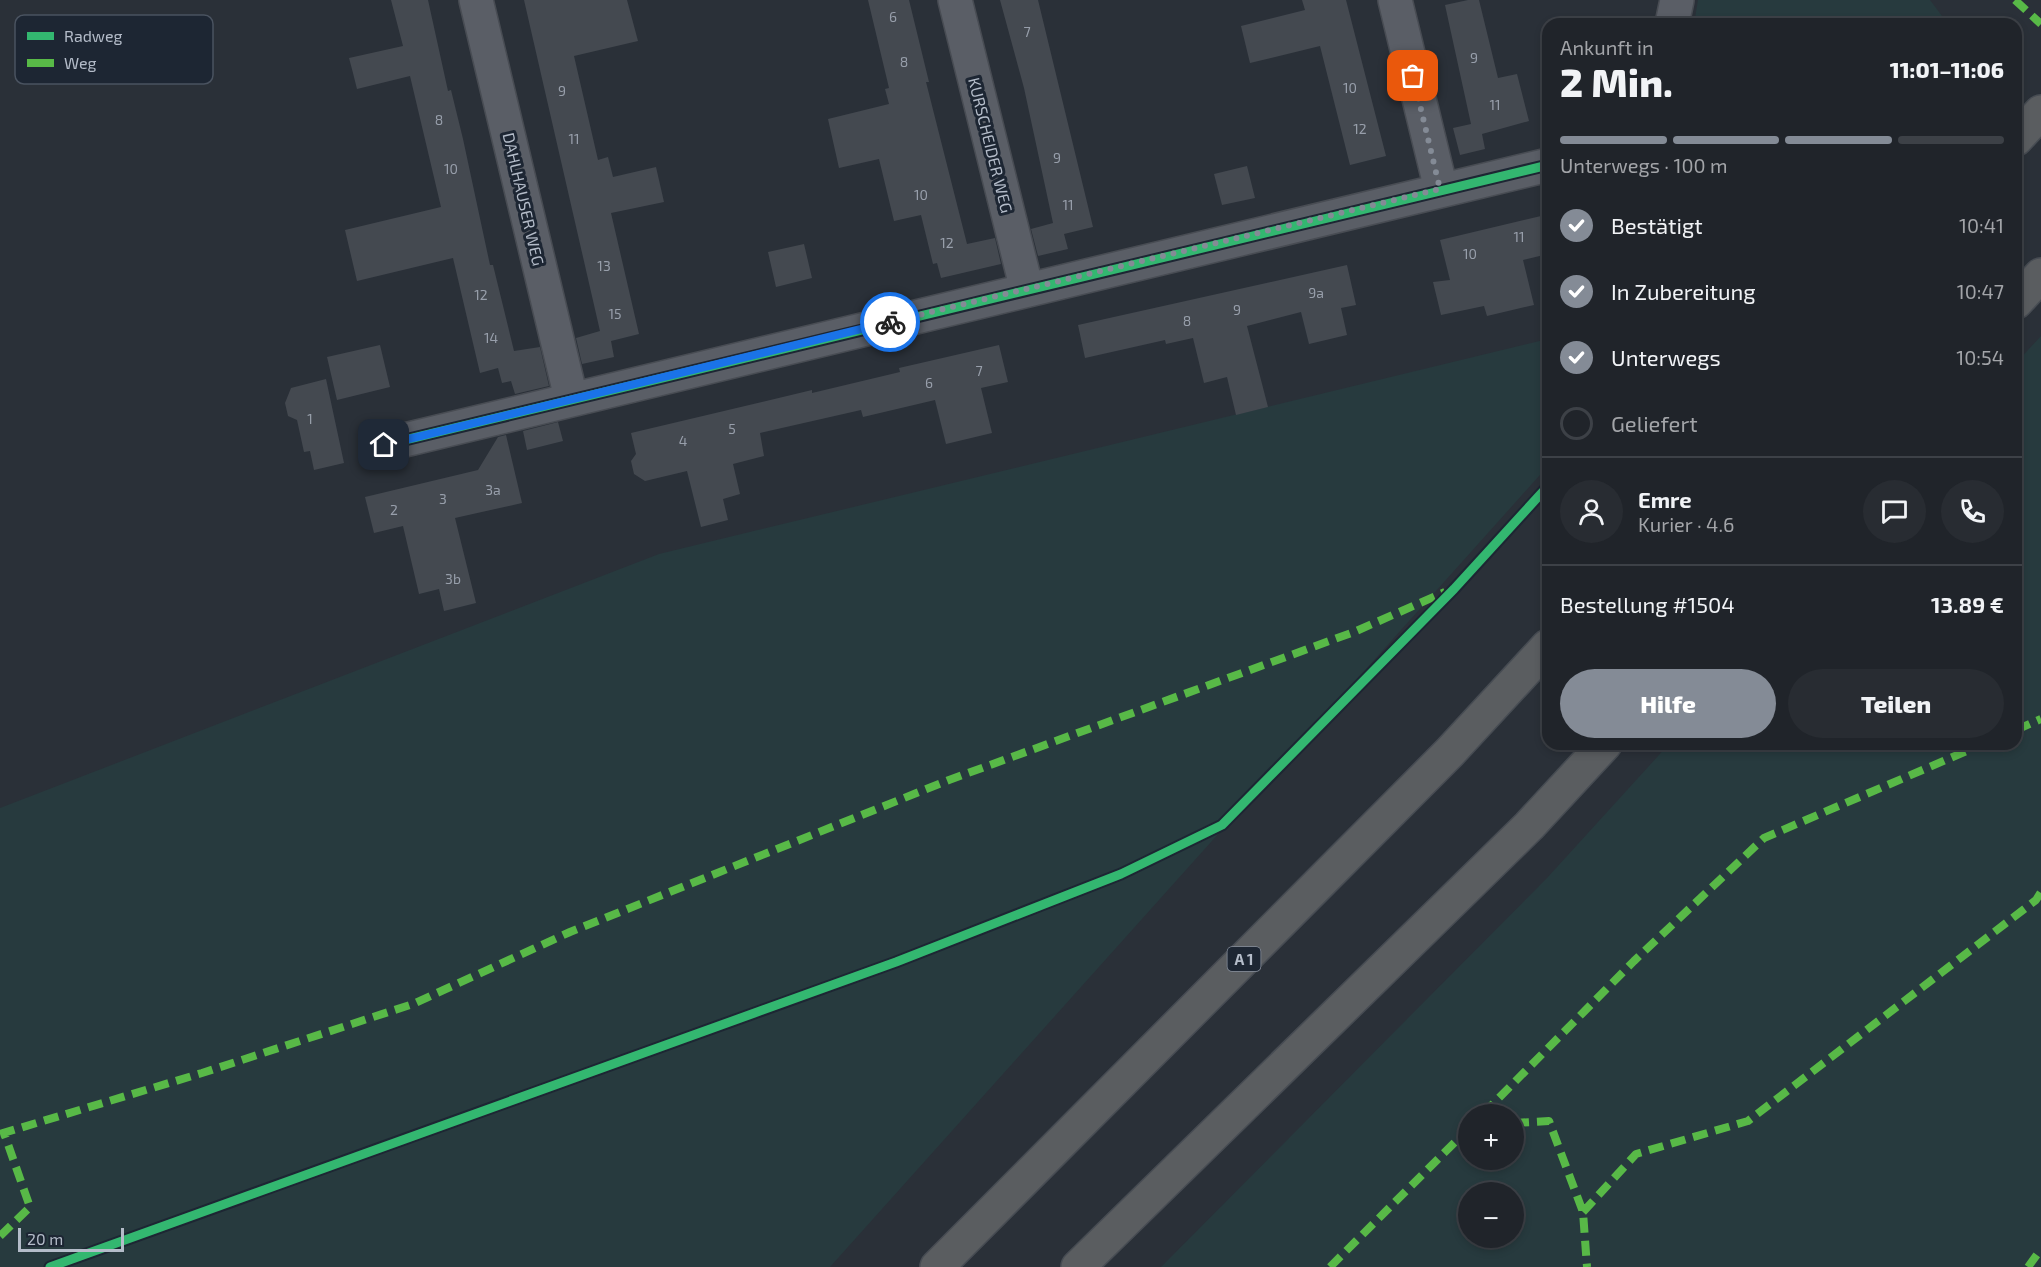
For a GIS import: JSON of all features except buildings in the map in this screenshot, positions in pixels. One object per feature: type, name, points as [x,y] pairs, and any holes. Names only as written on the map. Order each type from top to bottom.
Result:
[{"type":"highway","points":[[2022,133],[2041,112]]},
{"type":"highway","points":[[2022,296],[2041,275]]},
{"type":"highway","name":"A 1","points":[[937,1267],[1442,761],[1542,653]]},
{"type":"highway","points":[[1078,1267],[1528,826],[1599,750]]},
{"type":"street","name":"DAHLHAUSER WEG","points":[[476,0],[571,398]]},
{"type":"street","name":"KURSCHEIDER WEG","points":[[955,0],[1027,290]]},
{"type":"street","points":[[1395,0],[1440,189]]},
{"type":"street","points":[[1673,18],[1677,0]]},
{"type":"street","points":[[384,445],[571,398],[1542,166]]},
{"type":"green space","points":[[1698,0],[1930,0],[1944,18],[1695,18]]},
{"type":"green space","points":[[2041,336],[2041,1267],[1161,1267],[1547,878],[1664,750],[2022,750],[2022,357]]},
{"type":"green space","points":[[1542,340],[1542,473],[830,1267],[0,1267],[0,808],[659,554]]},
{"type":"marked path","points":[[2015,0],[2041,24]]},
{"type":"marked path","points":[[0,1134],[202,1073],[413,1004],[570,932],[949,780],[1354,632],[1445,592]]},
{"type":"marked path","points":[[2022,727],[2041,719]]},
{"type":"marked path","points":[[1493,1104],[1634,961],[1764,838],[1969,750]]},
{"type":"marked path","points":[[1583,1212],[1636,1154],[1748,1121],[2036,900],[2041,892]]},
{"type":"marked path","points":[[1524,1122],[1549,1121],[1583,1212],[1587,1267]]},
{"type":"marked path","points":[[0,1236],[30,1207],[4,1133]]},
{"type":"marked path","points":[[1330,1267],[1458,1139]]},
{"type":"marked path","points":[[2028,1267],[2041,1249]]},
{"type":"cycle path","points":[[384,445],[1542,166]]},
{"type":"cycle path","points":[[50,1267],[896,962],[1121,874],[1222,825],[1454,589],[1542,493]]},
{"type":"way so far","points":[[890,322],[1440,189],[1413,76]]},
{"type":"route","points":[[384,445],[593,392],[890,322]]}]
